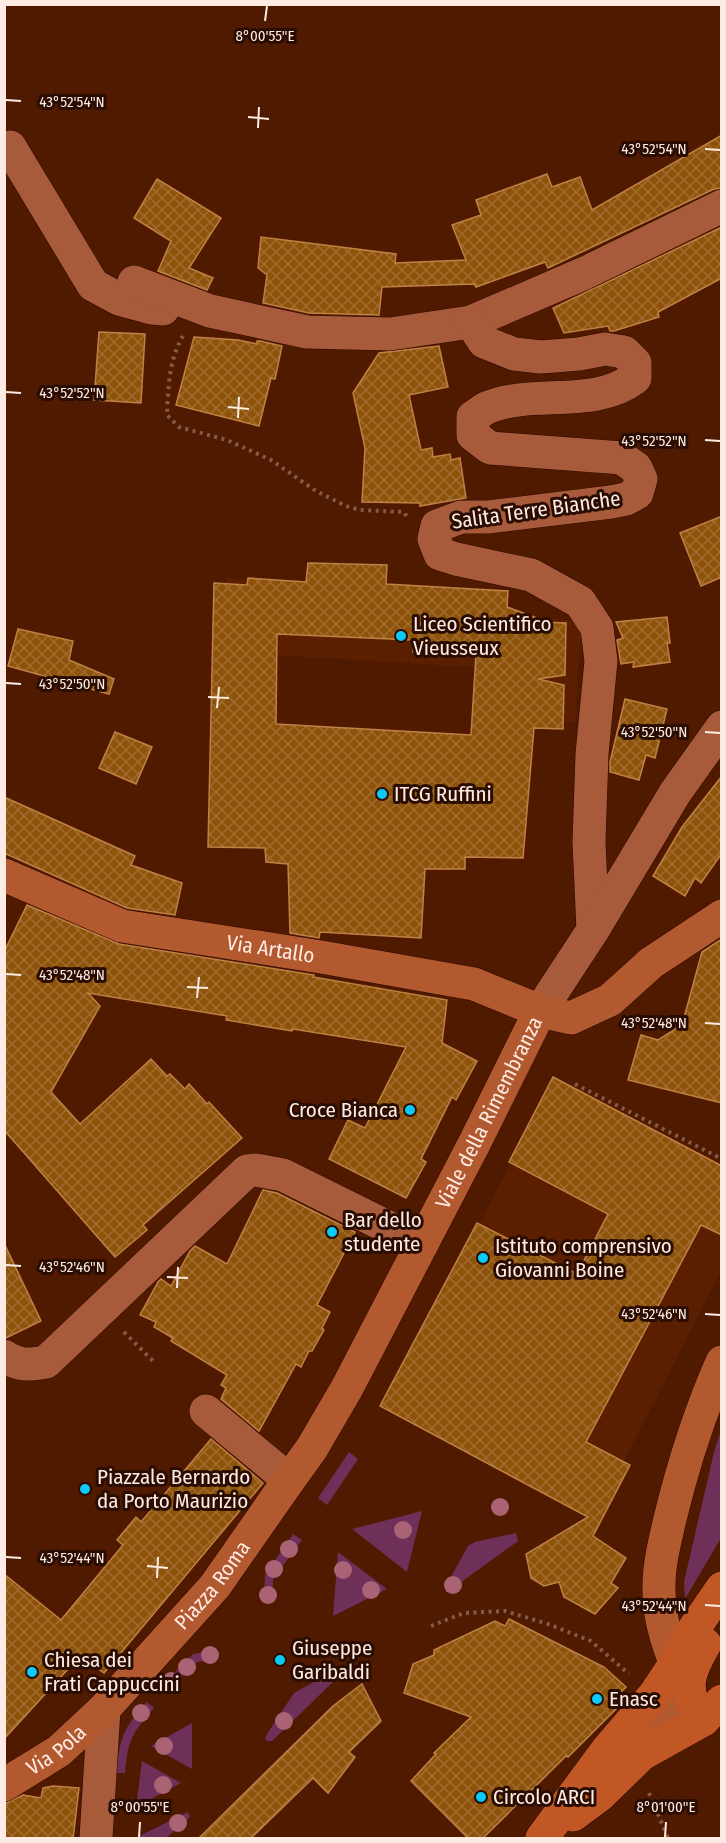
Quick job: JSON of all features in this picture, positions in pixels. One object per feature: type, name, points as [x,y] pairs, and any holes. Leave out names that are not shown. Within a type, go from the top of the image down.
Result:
[{"type":"main road","points":[[542,1839],[607,1750],[655,1694],[675,1664],[689,1636],[722,1588]]},
{"type":"main road","points":[[542,1839],[600,1795],[642,1754],[704,1705],[690,1673],[722,1617]]},
{"type":"street","points":[[9,147],[93,285],[119,299],[152,308],[210,311]]},
{"type":"street","points":[[134,282],[210,311],[307,332],[390,334],[471,322],[585,273],[722,206]]},
{"type":"street","name":"Salita Terre Bianche","points":[[471,322],[484,342],[514,354],[541,357],[605,349],[624,352],[634,363],[635,378],[623,387],[604,393],[506,402],[487,407],[473,417],[472,435],[490,448],[622,458],[636,468],[641,480],[637,493],[627,500],[600,504],[488,517],[461,517],[437,526],[434,540],[440,554],[531,575],[580,602],[597,628],[601,661],[592,754],[589,842],[593,930]]},
{"type":"street","points":[[540,1011],[593,930],[675,793],[722,728]]},
{"type":"street","name":"Via Artallo","points":[[4,875],[122,926],[474,984],[540,1011]]},
{"type":"street","name":"Viale della Rimembranza","points":[[347,1388],[540,1011],[571,1018],[610,1000],[651,963],[722,916]]},
{"type":"street","points":[[4,1356],[12,1361],[29,1365],[46,1362],[247,1171],[256,1170],[284,1175],[422,1244]]},
{"type":"street","points":[[704,1705],[675,1664],[665,1635],[658,1588],[660,1563],[680,1479],[722,1362]]},
{"type":"street","name":"Piazza Roma","points":[[104,1709],[215,1586],[312,1448],[347,1388]]},
{"type":"street","points":[[206,1411],[289,1480]]},
{"type":"street","points":[[642,1754],[665,1707],[673,1682],[675,1664]]},
{"type":"street","points":[[96,1839],[104,1709]]},
{"type":"street","name":"Via Pola","points":[[4,1785],[59,1751],[104,1709]]},
{"type":"path","points":[[210,311],[185,332],[179,343],[168,391],[167,416],[179,427],[227,440],[271,460],[316,491],[346,506],[360,510],[404,512],[407,524]]},
{"type":"path","points":[[575,1084],[722,1159]]},
{"type":"path","points":[[101,1309],[153,1361]]},
{"type":"path","points":[[430,1626],[464,1613],[505,1611],[548,1624],[591,1641],[634,1680]]},
{"type":"path","points":[[649,1793],[668,1839]]},
{"type":"shaded area","name":"Liceo Scientifico Vieusseux","points":[[226,578],[493,594],[493,615],[582,621],[575,723],[485,718],[488,668],[221,652]]},
{"type":"shaded area","points":[[551,1085],[721,1173],[721,1271],[597,1514],[387,1403]]},
{"type":"shaded area","points":[[721,1430],[721,1538],[685,1599],[684,1582]]},
{"type":"shaded area","points":[[349,1452],[358,1459],[327,1505],[318,1498]]},
{"type":"shaded area","points":[[422,1511],[407,1572],[352,1529]]},
{"type":"shaded area","points":[[516,1533],[518,1541],[446,1593],[446,1586],[468,1546],[475,1542]]},
{"type":"shaded area","points":[[293,1534],[302,1540],[273,1579],[272,1601],[264,1600],[265,1575]]},
{"type":"shaded area","points":[[338,1552],[387,1589],[333,1616]]},
{"type":"shaded area","points":[[214,1651],[216,1658],[195,1663],[171,1688],[165,1682],[193,1654]]},
{"type":"shaded area","points":[[330,1673],[334,1675],[333,1682],[272,1741],[267,1741],[265,1739],[267,1734],[294,1693]]},
{"type":"shaded area","points":[[147,1702],[154,1708],[132,1738],[125,1773],[116,1773],[124,1734]]},
{"type":"shaded area","points":[[192,1723],[192,1769],[151,1746]]},
{"type":"shaded area","points":[[142,1761],[181,1783],[136,1807]]},
{"type":"shaded area","points":[[188,1812],[190,1817],[166,1838],[135,1838]]},
{"type":"building","points":[[722,135],[722,188],[714,189],[548,268],[545,262],[476,287],[474,284],[382,287],[379,315],[309,313],[263,303],[267,275],[258,268],[261,237],[396,254],[395,263],[466,260],[452,225],[481,215],[476,200],[547,174],[552,187],[580,177],[592,210]]},
{"type":"building","points":[[157,179],[221,218],[189,268],[213,278],[207,290],[158,271],[171,241],[134,218]]},
{"type":"building","points":[[722,227],[722,278],[658,312],[659,317],[614,331],[610,331],[608,326],[564,333],[553,308]]},
{"type":"building","points":[[99,332],[145,334],[141,403],[94,400]]},
{"type":"building","points":[[194,337],[238,340],[257,344],[257,341],[260,341],[282,346],[275,379],[271,378],[259,426],[176,405]]},
{"type":"building","points":[[439,346],[448,387],[409,395],[421,450],[432,448],[433,457],[450,454],[451,460],[460,458],[466,498],[420,506],[420,503],[362,502],[365,448],[353,393],[379,353]]},
{"type":"building","points":[[722,516],[722,577],[701,586],[680,533]]},
{"type":"building","points":[[308,563],[387,565],[386,584],[508,591],[507,607],[540,619],[540,622],[566,623],[565,675],[538,679],[564,685],[563,729],[534,728],[523,858],[465,857],[465,869],[425,869],[421,938],[320,932],[319,938],[290,933],[288,864],[266,862],[265,848],[208,847],[214,583],[247,585],[248,578],[306,582]],"holes":[[[277,634],[413,640],[413,652],[476,655],[471,735],[276,724]]]},
{"type":"building","points":[[667,617],[670,662],[633,667],[634,662],[621,664],[617,640],[623,638],[616,622]]},
{"type":"building","points":[[18,629],[73,641],[69,660],[114,679],[109,694],[8,666]]},
{"type":"building","points":[[625,699],[667,709],[655,758],[646,755],[639,780],[610,772],[610,762]]},
{"type":"building","points":[[115,732],[152,747],[136,784],[99,768]]},
{"type":"building","points":[[722,776],[722,853],[701,883],[695,878],[685,896],[653,876],[682,827]]},
{"type":"building","points":[[4,797],[135,856],[131,865],[182,883],[175,915],[127,908],[4,853]]},
{"type":"building","points":[[27,905],[119,944],[314,975],[313,977],[447,1000],[442,1043],[477,1061],[456,1100],[452,1097],[421,1159],[426,1162],[406,1198],[329,1159],[348,1120],[365,1128],[406,1047],[226,1020],[227,1016],[88,993],[100,1006],[51,1092],[80,1124],[151,1059],[167,1076],[170,1074],[185,1089],[189,1084],[242,1138],[143,1225],[147,1230],[115,1257],[4,1130],[4,952]]},
{"type":"building","points":[[722,939],[722,1103],[628,1080],[641,1035],[658,1040],[682,1025],[702,952]]},
{"type":"building","points":[[553,1077],[722,1166],[722,1235],[701,1225],[586,1442],[630,1465],[593,1536],[626,1558],[611,1583],[618,1588],[595,1614],[564,1597],[559,1582],[544,1586],[531,1578],[526,1554],[588,1517],[380,1406],[477,1223],[577,1274],[608,1214],[509,1162]]},
{"type":"building","points":[[263,1190],[277,1193],[355,1232],[317,1305],[330,1312],[322,1328],[324,1330],[301,1367],[296,1364],[259,1431],[221,1399],[226,1388],[221,1385],[227,1375],[171,1341],[173,1338],[154,1327],[156,1322],[140,1315],[158,1282],[161,1279],[171,1286],[195,1246],[227,1264]]},
{"type":"building","points":[[4,1243],[41,1321],[6,1338],[4,1337]]},
{"type":"building","points":[[211,1439],[263,1483],[104,1673],[80,1656],[4,1739],[4,1574],[61,1620],[123,1545],[117,1540],[136,1517],[141,1522]]},
{"type":"building","points":[[509,1619],[604,1667],[626,1687],[612,1701],[619,1706],[568,1757],[566,1756],[482,1839],[469,1839],[411,1781],[436,1754],[434,1753],[471,1717],[404,1693],[413,1664],[434,1655],[434,1650],[495,1621],[505,1626]]},
{"type":"building","points":[[362,1684],[381,1721],[349,1752],[355,1757],[328,1793],[313,1778],[250,1839],[198,1839],[333,1706]]},
{"type":"building","points":[[53,1786],[79,1788],[73,1839],[4,1839],[4,1804],[23,1795],[41,1798],[43,1788]]},
{"type":"place","name":"Liceo Scientifico Vieusseux","points":[[401,636]]},
{"type":"place","name":"ITCG Ruffini","points":[[382,794]]},
{"type":"place","name":"Croce Bianca","points":[[410,1110]]},
{"type":"place","name":"Bar dello studente","points":[[332,1232]]},
{"type":"place","name":"Istituto comprensivo Giovanni Boine","points":[[483,1258]]},
{"type":"place","name":"Piazzale Bernardo da Porto Maurizio","points":[[85,1489]]},
{"type":"place","name":"Giuseppe Garibaldi","points":[[280,1660]]},
{"type":"place","name":"Chiesa dei Frati Cappuccini","points":[[32,1672]]},
{"type":"place","name":"Enasc","points":[[597,1699]]},
{"type":"place","name":"Circolo ARCI","points":[[481,1797]]}]
